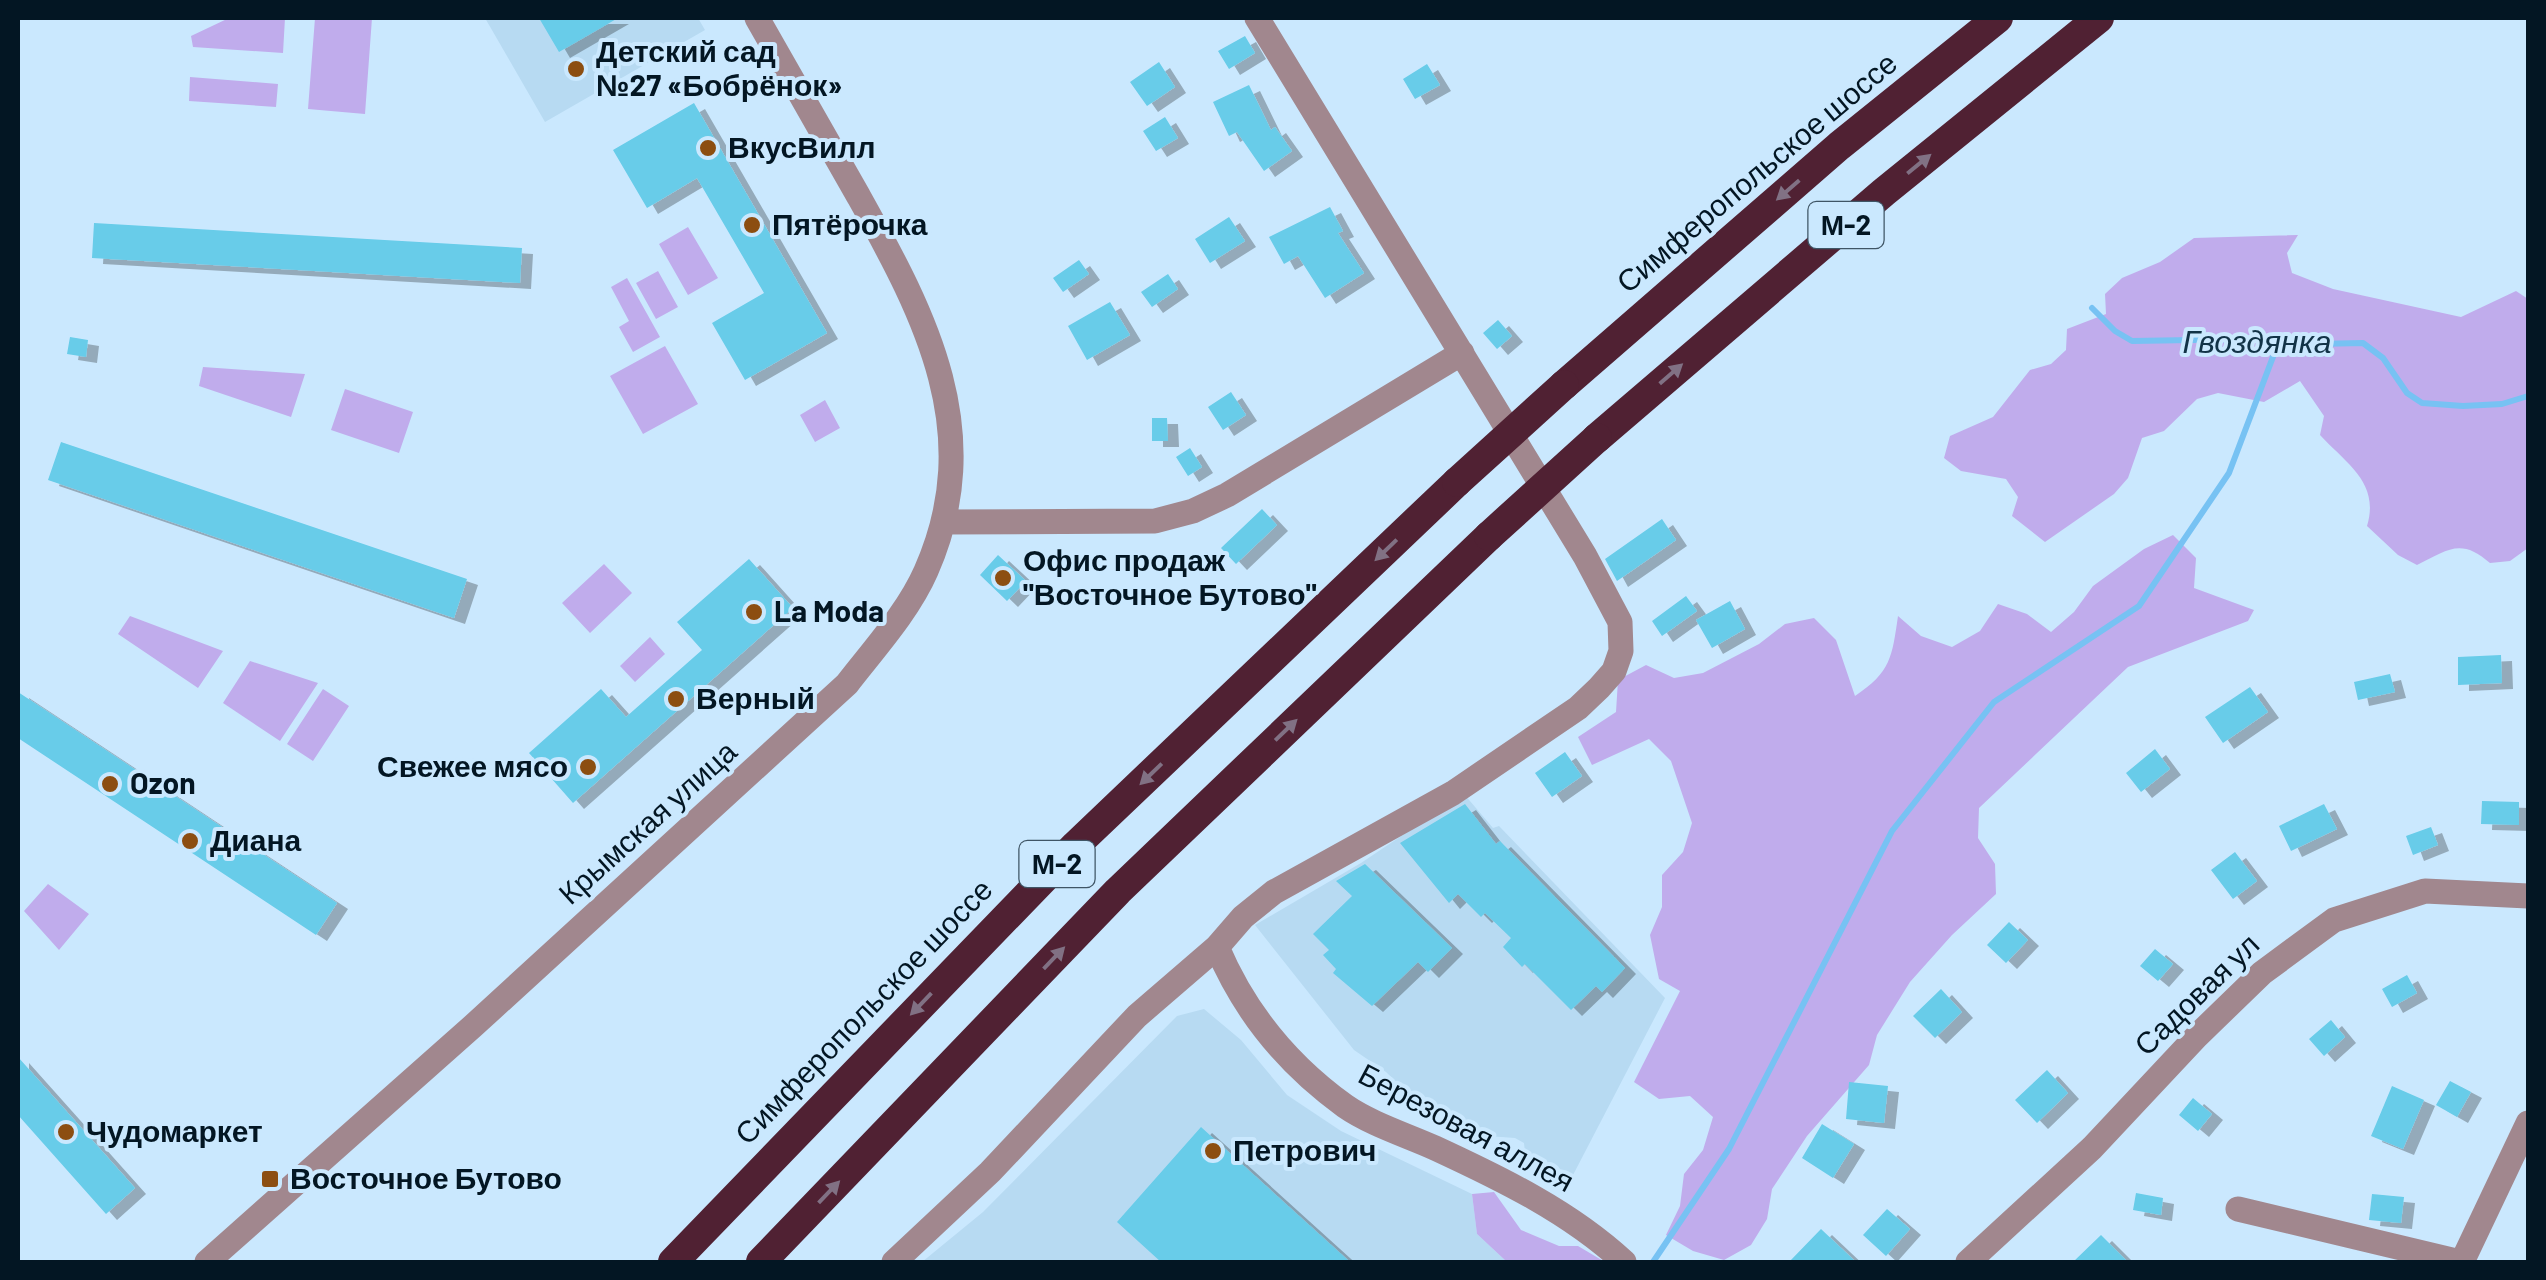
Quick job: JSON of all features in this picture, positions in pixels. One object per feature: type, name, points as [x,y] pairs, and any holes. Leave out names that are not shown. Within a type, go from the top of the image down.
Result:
[{"type":"highway","name":"Симферопольское шоссе","points":[[673,1262],[1076,845],[1457,482],[1839,146],[1998,18]]},
{"type":"highway","name":"М-2","points":[[761,1262],[1118,891],[1488,536],[1884,192],[2099,18]]},
{"type":"street","name":"Крымская улица","points":[[207,1262],[590,920],[846,684],[893,624],[925,574],[943,522],[952,472],[950,426],[930,336],[908,285],[757,18]]},
{"type":"street","points":[[894,1262],[990,1172],[1137,1016],[1243,918],[1274,892],[1452,793],[1578,708],[1614,671],[1621,651],[1620,622],[1585,556],[1257,18]]},
{"type":"street","points":[[943,522],[1155,521],[1193,510],[1227,495],[1462,352]]},
{"type":"street","name":"Садовая ул","points":[[1968,1262],[2092,1148],[2196,1036],[2262,973],[2334,920],[2425,892],[2528,896]]},
{"type":"street","name":"Березовая аллея","points":[[1217,946],[1233,985],[1262,1028],[1348,1108],[1489,1172],[1591,1232],[1624,1262]]},
{"type":"street","points":[[2238,1210],[2461,1262],[2528,1123]]},
{"type":"shaded area","points":[[229,18],[285,18],[283,53],[193,47],[191,36]]},
{"type":"shaded area","points":[[315,18],[372,18],[365,114],[308,109]]},
{"type":"shaded area","name":"Детский сад №27 «Бобрёнок»","points":[[485,18],[698,18],[705,30],[545,122]]},
{"type":"shaded area","points":[[190,77],[278,84],[276,107],[189,101]]},
{"type":"shaded area","points":[[688,227],[718,278],[688,295],[659,244]]},
{"type":"shaded area","points":[[2298,235],[2287,253],[2292,273],[2333,289],[2461,317],[2516,291],[2528,299],[2528,548],[2510,561],[2490,563],[2462,548],[2417,565],[2398,555],[2367,526],[2370,511],[2365,486],[2320,435],[2324,416],[2300,381],[2264,402],[2218,393],[2197,399],[2164,431],[2142,438],[2128,478],[2114,494],[2045,542],[2012,516],[2018,497],[2006,479],[1961,471],[1944,458],[1950,436],[1993,417],[2030,370],[2051,364],[2066,350],[2067,329],[2106,314],[2105,294],[2122,278],[2160,262],[2194,238]]},
{"type":"shaded area","points":[[658,271],[678,307],[656,319],[636,283]]},
{"type":"shaded area","points":[[627,278],[660,337],[633,352],[619,327],[629,321],[611,287]]},
{"type":"shaded area","points":[[665,346],[698,404],[643,434],[610,376]]},
{"type":"shaded area","points":[[203,367],[305,374],[291,417],[199,386]]},
{"type":"shaded area","points":[[345,389],[413,412],[399,453],[331,430]]},
{"type":"shaded area","points":[[825,400],[840,428],[815,442],[800,415]]},
{"type":"shaded area","points":[[2173,535],[2196,558],[2194,588],[2254,610],[2248,621],[2128,667],[1979,808],[1978,838],[1995,864],[1996,894],[1910,982],[1877,1035],[1869,1065],[1807,1136],[1772,1189],[1767,1219],[1751,1245],[1724,1260],[1693,1251],[1666,1235],[1680,1206],[1684,1174],[1703,1150],[1713,1117],[1690,1096],[1659,1099],[1634,1082],[1680,991],[1659,979],[1650,935],[1662,907],[1662,875],[1683,852],[1692,823],[1671,761],[1649,739],[1592,765],[1578,737],[1616,712],[1618,680],[1646,665],[1674,678],[1703,673],[1759,644],[1785,624],[1814,618],[1836,640],[1855,696],[1876,679],[1888,662],[1898,616],[1921,636],[1952,647],[1980,631],[1998,604],[2027,614],[2051,632],[2074,612],[2093,586],[2144,549]]},
{"type":"shaded area","points":[[604,564],[632,593],[590,633],[562,603]]},
{"type":"shaded area","points":[[130,616],[223,651],[198,688],[118,634]]},
{"type":"shaded area","points":[[650,637],[665,654],[635,682],[620,666]]},
{"type":"shaded area","points":[[250,661],[318,683],[280,741],[223,703]]},
{"type":"shaded area","points":[[323,689],[349,706],[313,761],[287,744]]},
{"type":"shaded area","points":[[1464,794],[1493,828],[1499,826],[1665,998],[1573,1175],[1525,1153],[1524,1143],[1515,1138],[1487,1136],[1415,1100],[1386,1072],[1354,1050],[1255,925],[1361,863]]},
{"type":"shaded area","points":[[48,884],[89,914],[59,950],[24,911]]},
{"type":"shaded area","name":"Петрович","points":[[1204,1009],[1241,1040],[1287,1095],[1341,1131],[1472,1194],[1477,1234],[1507,1262],[922,1262],[983,1212],[1177,1016]]},
{"type":"shaded area","points":[[1494,1192],[1521,1230],[1559,1246],[1578,1246],[1605,1262],[1507,1262],[1477,1234],[1472,1194]]},
{"type":"building","points":[[539,18],[618,18],[559,52]]},
{"type":"building","points":[[1245,36],[1255,53],[1229,69],[1218,51]]},
{"type":"building","points":[[1159,62],[1175,87],[1147,106],[1130,82]]},
{"type":"building","points":[[1427,64],[1440,85],[1415,99],[1403,79]]},
{"type":"building","points":[[1249,85],[1271,130],[1275,127],[1292,151],[1264,171],[1237,132],[1229,136],[1213,102]]},
{"type":"building","points":[[694,103],[827,333],[745,380],[712,323],[764,293],[697,178],[647,208],[613,150]]},
{"type":"building","points":[[1165,117],[1178,138],[1156,151],[1143,131]]},
{"type":"building","points":[[1330,207],[1343,231],[1338,233],[1364,273],[1325,298],[1298,256],[1284,264],[1269,237]]},
{"type":"building","points":[[1229,217],[1245,241],[1210,263],[1195,239]]},
{"type":"building","points":[[94,223],[522,248],[520,283],[92,258]]},
{"type":"building","points":[[1079,260],[1089,274],[1063,292],[1053,278]]},
{"type":"building","points":[[1168,274],[1178,289],[1152,307],[1141,292]]},
{"type":"building","points":[[1110,302],[1130,335],[1087,360],[1068,326]]},
{"type":"building","points":[[1498,320],[1512,336],[1497,349],[1483,333]]},
{"type":"building","points":[[70,337],[88,340],[86,357],[67,354]]},
{"type":"building","points":[[1231,392],[1246,415],[1223,430],[1208,407]]},
{"type":"building","points":[[1152,418],[1167,418],[1168,441],[1152,441]]},
{"type":"building","points":[[61,442],[467,579],[454,618],[48,480]]},
{"type":"building","points":[[1190,448],[1202,467],[1188,476],[1176,457]]},
{"type":"building","points":[[1262,509],[1277,525],[1236,564],[1221,548]]},
{"type":"building","points":[[1662,519],[1676,540],[1617,581],[1605,559]]},
{"type":"building","name":"Офис продаж \"Восточное Бутово\"","points":[[998,555],[1026,581],[1007,601],[980,575]]},
{"type":"building","points":[[749,559],[793,608],[573,803],[529,753],[601,689],[626,717],[702,650],[677,622]]},
{"type":"building","points":[[1686,596],[1697,611],[1662,636],[1652,621]]},
{"type":"building","points":[[1730,601],[1745,629],[1712,648],[1696,620]]},
{"type":"building","points":[[2501,655],[2502,683],[2458,685],[2458,657]]},
{"type":"building","points":[[2390,674],[2395,692],[2358,700],[2354,682]]},
{"type":"building","points":[[2250,687],[2268,712],[2223,743],[2205,717]]},
{"type":"building","points":[[18,692],[337,903],[316,935],[18,738]]},
{"type":"building","points":[[2155,749],[2170,769],[2141,792],[2126,773]]},
{"type":"building","points":[[1565,752],[1582,776],[1552,797],[1535,773]]},
{"type":"building","points":[[2482,801],[2519,802],[2519,825],[2481,824]]},
{"type":"building","points":[[1465,804],[1496,844],[1500,841],[1625,968],[1602,992],[1596,986],[1571,1010],[1503,947],[1511,938],[1485,913],[1481,917],[1458,894],[1449,903],[1400,843]]},
{"type":"building","points":[[2324,804],[2337,829],[2291,851],[2279,826]]},
{"type":"building","points":[[2431,827],[2438,845],[2413,855],[2406,836]]},
{"type":"building","points":[[2235,852],[2257,881],[2233,899],[2211,870]]},
{"type":"building","points":[[1365,864],[1452,948],[1428,972],[1418,962],[1372,1006],[1333,973],[1336,969],[1323,955],[1329,950],[1313,934],[1352,896],[1336,881]]},
{"type":"building","points":[[2009,922],[2028,940],[2006,963],[1987,945]]},
{"type":"building","points":[[2155,949],[2173,964],[2158,981],[2140,966]]},
{"type":"building","points":[[2407,975],[2417,993],[2392,1007],[2382,989]]},
{"type":"building","points":[[1941,989],[1962,1012],[1935,1038],[1913,1016]]},
{"type":"building","points":[[2331,1020],[2345,1037],[2324,1056],[2309,1039]]},
{"type":"building","points":[[18,1057],[135,1188],[106,1214],[18,1115]]},
{"type":"building","points":[[2047,1070],[2068,1093],[2037,1123],[2015,1100]]},
{"type":"building","points":[[2450,1081],[2471,1092],[2457,1117],[2436,1105]]},
{"type":"building","points":[[1849,1082],[1888,1086],[1884,1123],[1846,1119]]},
{"type":"building","points":[[2392,1086],[2424,1100],[2403,1149],[2371,1136]]},
{"type":"building","points":[[2193,1098],[2212,1114],[2198,1131],[2179,1115]]},
{"type":"building","points":[[1822,1124],[1854,1144],[1833,1178],[1802,1158]]},
{"type":"building","points":[[1201,1127],[1350,1262],[1161,1262],[1117,1222]]},
{"type":"building","points":[[2136,1193],[2163,1198],[2161,1215],[2133,1210]]},
{"type":"building","points":[[2372,1194],[2404,1197],[2401,1223],[2369,1220]]},
{"type":"building","points":[[1887,1209],[1910,1229],[1886,1256],[1863,1235]]},
{"type":"building","points":[[1821,1229],[1856,1262],[1789,1262]]},
{"type":"building","points":[[2101,1235],[2128,1262],[2073,1262]]},
{"type":"waterway","name":"Гвоздянка","points":[[2092,308],[2115,331],[2132,341],[2253,339],[2363,343],[2383,358],[2407,393],[2422,403],[2502,404],[2528,396]]},
{"type":"waterway","points":[[1653,1262],[1729,1149],[1892,831],[1994,702],[2139,606],[2229,473],[2279,341]]},
{"type":"place","name":"Детский сад №27 «Бобрёнок»","points":[[576,69]]},
{"type":"place","name":"ВкусВилл","points":[[708,148]]},
{"type":"place","name":"Пятёрочка","points":[[752,225]]},
{"type":"place","name":"Офис продаж \"Восточное Бутово\"","points":[[1003,578]]},
{"type":"place","name":"La Moda","points":[[754,612]]},
{"type":"place","name":"Верный","points":[[676,699]]},
{"type":"place","name":"Свежее мясо","points":[[588,767]]},
{"type":"place","name":"Ozon","points":[[110,784]]},
{"type":"place","name":"Диана","points":[[190,841]]},
{"type":"place","name":"Чудомаркет","points":[[66,1132]]},
{"type":"place","name":"Петрович","points":[[1213,1151]]},
{"type":"place","name":"Восточное Бутово","points":[[270,1179]]}]
